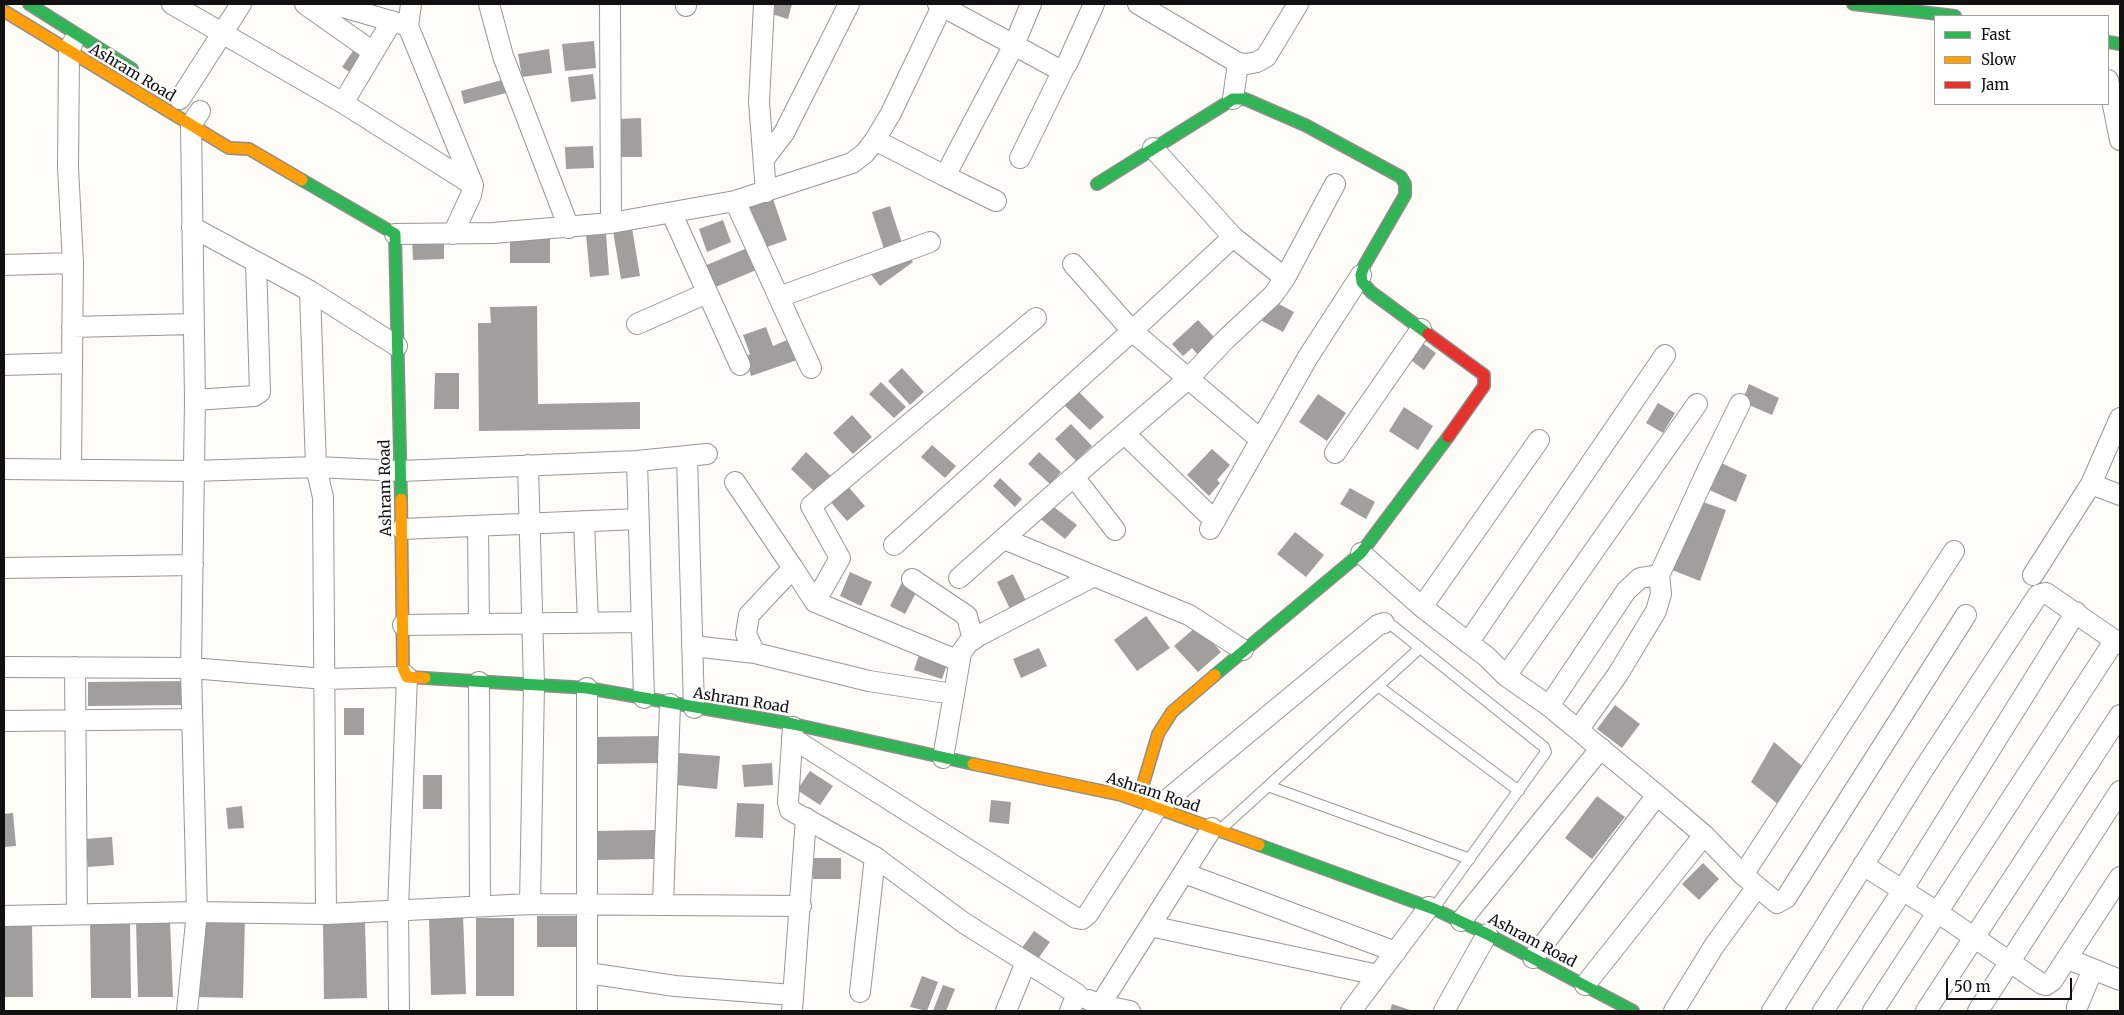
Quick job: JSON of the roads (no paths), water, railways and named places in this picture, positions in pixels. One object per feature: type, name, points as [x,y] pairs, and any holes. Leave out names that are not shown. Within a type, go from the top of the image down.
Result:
[{"type":"street","name":"Ashram Road","points":[[29,4],[140,74]]},
{"type":"street","points":[[172,4],[343,103],[473,185]]},
{"type":"street","points":[[176,96],[241,4]]},
{"type":"street","points":[[305,4],[373,52]]},
{"type":"street","points":[[332,4],[400,24],[473,185],[471,196],[453,234]]},
{"type":"street","points":[[343,103],[373,52],[400,24],[411,4]]},
{"type":"street","points":[[489,4],[503,56],[569,228]]},
{"type":"street","points":[[610,4],[611,224]]},
{"type":"street","points":[[764,4],[759,102],[766,192]]},
{"type":"street","points":[[764,159],[784,133],[849,4]]},
{"type":"street","points":[[395,234],[493,233],[611,224],[735,201],[852,163],[865,153],[875,140],[890,113],[941,4],[1056,68],[1065,66]]},
{"type":"street","points":[[945,176],[1014,45],[1031,4]]},
{"type":"street","points":[[1020,158],[1094,4]]},
{"type":"street","points":[[1138,4],[1238,63],[1257,62],[1266,57],[1298,4]]},
{"type":"street","points":[[1853,4],[1946,15]]},
{"type":"street","name":"Ashram Road","points":[[4,11],[69,52],[200,118]]},
{"type":"street","points":[[71,469],[73,263],[68,166],[69,52],[78,34]]},
{"type":"street","points":[[1232,99],[1238,63]]},
{"type":"street","points":[[2109,85],[2120,140]]},
{"type":"street","name":"Ashram Road","points":[[176,96],[229,148],[249,149],[395,234],[403,625],[406,676],[587,688],[694,708],[792,731],[943,758],[1121,795],[1432,908],[1487,934],[1585,985],[1620,1008]]},
{"type":"street","points":[[1097,184],[1232,99],[1245,99],[1305,125],[1401,177],[1405,184],[1405,195],[1364,266],[1361,275],[1308,357],[1212,525],[1125,434]]},
{"type":"street","points":[[188,1011],[197,912],[191,668],[195,400],[192,227],[200,118]]},
{"type":"street","points":[[241,134],[249,149]]},
{"type":"street","points":[[875,140],[996,201]]},
{"type":"street","points":[[1154,148],[1233,237],[1285,278]]},
{"type":"street","points":[[959,578],[1188,379],[1225,340],[1273,295],[1285,278],[1335,184]]},
{"type":"street","points":[[735,201],[811,368]]},
{"type":"street","points":[[672,214],[740,364]]},
{"type":"street","points":[[192,227],[310,291],[397,346]]},
{"type":"street","points":[[894,545],[1132,331],[1233,237]]},
{"type":"street","points":[[779,297],[930,242]]},
{"type":"street","points":[[195,400],[254,396],[260,392],[256,262]]},
{"type":"street","points":[[4,264],[73,263]]},
{"type":"street","points":[[1073,264],[1132,331],[1261,440]]},
{"type":"street","points":[[1138,801],[1158,734],[1172,712],[1243,650],[1361,553],[1484,386],[1484,375],[1371,292],[1362,282],[1361,275]]},
{"type":"street","points":[[310,291],[316,467],[323,497],[326,914]]},
{"type":"street","points":[[637,324],[707,292]]},
{"type":"street","points":[[814,602],[840,558],[811,506],[1036,318]]},
{"type":"street","points":[[72,327],[194,324]]},
{"type":"street","points":[[1335,453],[1421,329]]},
{"type":"street","points":[[1468,643],[1664,355]]},
{"type":"street","points":[[4,365],[72,363]]},
{"type":"street","points":[[1506,676],[1697,404]]},
{"type":"street","points":[[1578,730],[1618,674],[1656,611],[1661,594],[1659,574],[1740,404]]},
{"type":"street","points":[[2033,575],[2092,484],[2119,425]]},
{"type":"street","points":[[1422,607],[1539,440]]},
{"type":"street","points":[[4,469],[193,472],[316,467],[401,471],[637,461],[697,455],[692,646],[694,708]]},
{"type":"street","points":[[637,461],[644,698]]},
{"type":"street","points":[[528,465],[534,685],[530,904]]},
{"type":"street","points":[[1074,477],[1115,530]]},
{"type":"street","points":[[735,482],[814,602],[959,661]]},
{"type":"street","points":[[2092,484],[2120,495]]},
{"type":"street","points":[[402,529],[638,519]]},
{"type":"street","points":[[584,521],[588,623]]},
{"type":"street","points":[[478,526],[479,624]]},
{"type":"street","points":[[1004,539],[1189,615],[1243,650]]},
{"type":"street","points":[[1674,1011],[1714,946],[1750,881],[1954,550]]},
{"type":"street","points":[[1361,553],[1422,607],[1487,657],[1506,676],[1549,706],[1657,795],[1704,835],[1750,881],[1776,903],[1780,903],[1786,898],[1966,615]]},
{"type":"street","points":[[4,568],[193,565]]},
{"type":"street","points":[[755,653],[746,634],[749,615],[793,568]]},
{"type":"street","points":[[1549,706],[1626,591],[1640,578],[1659,574]]},
{"type":"street","points":[[943,758],[961,653],[973,640],[1094,576]]},
{"type":"street","points":[[912,578],[967,616],[973,640]]},
{"type":"street","points":[[1772,1011],[1863,865],[2038,595],[2046,592],[2118,642],[1873,1011]]},
{"type":"street","points":[[1823,1011],[1902,890],[2076,612]]},
{"type":"street","points":[[403,625],[642,622]]},
{"type":"street","points":[[792,731],[1076,918],[1082,919],[1088,914],[1157,808],[1378,625],[1384,623]]},
{"type":"street","points":[[692,646],[755,653],[869,681],[953,694]]},
{"type":"street","points":[[4,667],[191,668],[325,679],[406,676],[398,909],[399,1011]]},
{"type":"street","points":[[75,667],[77,914]]},
{"type":"street","points":[[479,682],[480,906]]},
{"type":"street","points":[[587,688],[589,905],[587,1011]]},
{"type":"street","points":[[663,904],[670,704]]},
{"type":"street","points":[[1926,1011],[2120,715]]},
{"type":"street","points":[[4,721],[192,719]]},
{"type":"street","points":[[792,731],[788,806],[790,810],[875,857],[964,922],[1026,962],[1073,1003],[1100,1005],[1130,1011]]},
{"type":"street","points":[[1461,921],[1601,748]]},
{"type":"street","points":[[1978,1011],[2120,791]]},
{"type":"street","points":[[1534,958],[1657,795]]},
{"type":"street","points":[[588,972],[793,1003],[806,818]]},
{"type":"street","points":[[1100,1005],[1184,874],[1215,830]]},
{"type":"street","points":[[1585,985],[1704,835]]},
{"type":"street","points":[[860,992],[875,857]]},
{"type":"street","points":[[1863,865],[2046,985],[2052,981],[2068,959],[2120,877]]},
{"type":"street","points":[[1184,874],[1396,952]]},
{"type":"street","points":[[4,916],[197,912],[326,914],[530,904],[801,906]]},
{"type":"street","points":[[1351,1011],[1432,908]]},
{"type":"street","points":[[1150,926],[1378,976]]},
{"type":"street","points":[[1444,1011],[1487,934]]},
{"type":"street","points":[[2068,959],[2120,980]]},
{"type":"street","points":[[1006,1011],[1026,962]]},
{"type":"street","points":[[2077,1010],[2093,969]]},
{"type":"lane","points":[[1384,623],[1389,623],[1544,747],[1546,752],[1470,859],[1432,908]]},
{"type":"lane","points":[[1215,830],[1268,786],[1420,648]]},
{"type":"lane","points":[[1378,686],[1519,791]]},
{"type":"lane","points":[[1268,786],[1470,859]]}]
